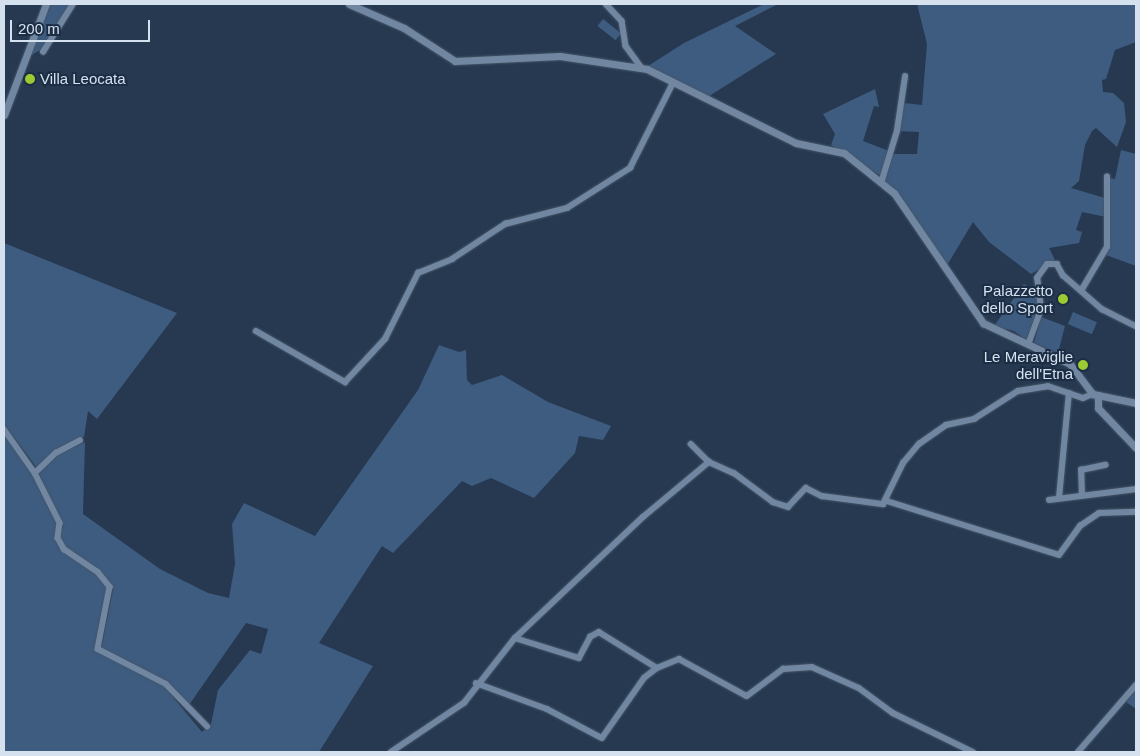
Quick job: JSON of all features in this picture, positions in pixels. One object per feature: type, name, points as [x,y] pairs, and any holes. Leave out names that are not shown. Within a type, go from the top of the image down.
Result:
[{"type":"street","points":[[4,115],[47,4]]},
{"type":"street","points":[[43,52],[73,4]]},
{"type":"street","points":[[349,4],[404,28],[455,61],[560,56],[642,68],[796,143],[844,154],[882,180],[977,317],[990,328],[1070,364],[1096,394],[1098,408],[1136,448]]},
{"type":"street","points":[[606,4],[622,21],[626,46],[642,68]]},
{"type":"street","points":[[882,180],[897,131],[905,77]]},
{"type":"street","points":[[256,330],[289,354],[344,382],[385,339],[418,273],[452,260],[505,224],[566,208],[630,168],[673,83]]},
{"type":"street","points":[[1081,291],[1106,247],[1107,178]]},
{"type":"street","points":[[1028,345],[1041,309],[1038,273],[1047,264],[1057,264],[1081,291],[1102,310],[1136,326]]},
{"type":"street","points":[[887,501],[903,463],[931,433],[960,420],[974,419],[1018,391],[1048,386],[1083,398],[1096,394],[1136,403]]},
{"type":"street","points":[[1059,498],[1069,393]]},
{"type":"street","points":[[4,430],[35,473],[60,523],[60,543],[98,572],[110,587],[98,649],[166,684],[207,726]]},
{"type":"street","points":[[35,473],[56,453],[80,440]]},
{"type":"street","points":[[691,444],[709,462],[734,474],[760,497],[788,507],[802,488],[822,496],[887,501],[1059,555],[1080,526],[1099,513],[1136,512]]},
{"type":"street","points":[[391,752],[464,703],[476,683],[514,638],[642,517],[709,462]]},
{"type":"street","points":[[1082,495],[1081,470],[1105,465]]},
{"type":"street","points":[[1049,500],[1136,489]]},
{"type":"street","points":[[514,638],[579,658],[590,637],[599,632],[657,668]]},
{"type":"street","points":[[476,683],[547,709],[602,738],[644,678],[657,668],[679,659],[751,696],[778,671],[812,667],[859,688],[893,713],[973,752]]},
{"type":"street","points":[[1078,752],[1136,685]]},
{"type":"shaded area","points":[[51,4],[71,4],[40,50],[25,59]]},
{"type":"shaded area","points":[[764,4],[778,4],[735,26],[776,54],[706,98],[648,66],[684,43]]},
{"type":"shaded area","points":[[917,4],[1136,4],[1136,42],[1115,50],[1106,79],[1102,80],[1103,92],[1113,93],[1124,103],[1126,122],[1117,147],[1096,128],[1092,131],[1085,145],[1079,181],[1071,188],[1105,198],[1106,217],[1082,212],[1076,230],[1082,232],[1079,243],[1049,248],[1055,260],[1031,274],[989,242],[973,222],[946,267],[884,179],[891,154],[917,154],[919,132],[899,131],[904,103],[922,105],[927,44]]},
{"type":"shaded area","points":[[603,19],[621,33],[616,40],[597,26]]},
{"type":"shaded area","points":[[875,89],[879,107],[874,106],[863,141],[889,151],[881,176],[831,145],[835,134],[823,114]]},
{"type":"shaded area","points":[[1121,150],[1136,154],[1136,266],[1106,255],[1109,178],[1115,179]]},
{"type":"shaded area","points":[[4,243],[177,313],[97,419],[88,411],[84,437],[54,451],[37,468],[4,424]]},
{"type":"shaded area","points":[[1024,284],[1037,292],[1039,306],[1026,340],[1014,331],[994,326]]},
{"type":"shaded area","points":[[1073,312],[1097,322],[1092,334],[1068,324]]},
{"type":"shaded area","points":[[1041,317],[1065,326],[1058,353],[1034,343]]},
{"type":"shaded area","points":[[439,345],[459,352],[466,350],[467,380],[472,385],[502,375],[548,402],[611,426],[603,440],[579,436],[575,453],[534,498],[491,478],[472,486],[462,481],[393,553],[382,546],[319,643],[373,666],[319,752],[4,752],[4,434],[26,464],[57,522],[55,541],[65,553],[97,573],[109,589],[97,651],[163,685],[202,732],[211,724],[218,690],[250,650],[261,654],[268,629],[246,623],[189,705],[168,683],[101,650],[113,590],[102,574],[65,548],[60,539],[63,524],[39,474],[57,455],[85,442],[83,514],[160,569],[208,593],[229,598],[235,564],[232,524],[244,503],[315,536],[418,390]]},
{"type":"shaded area","points":[[1136,692],[1136,709],[1126,702]]},
{"type":"place","name":"Villa Leocata","points":[[30,79]]},
{"type":"place","name":"Palazzetto dello Sport","points":[[1063,299]]},
{"type":"place","name":"Le Meraviglie dell'Etna","points":[[1083,365]]}]
